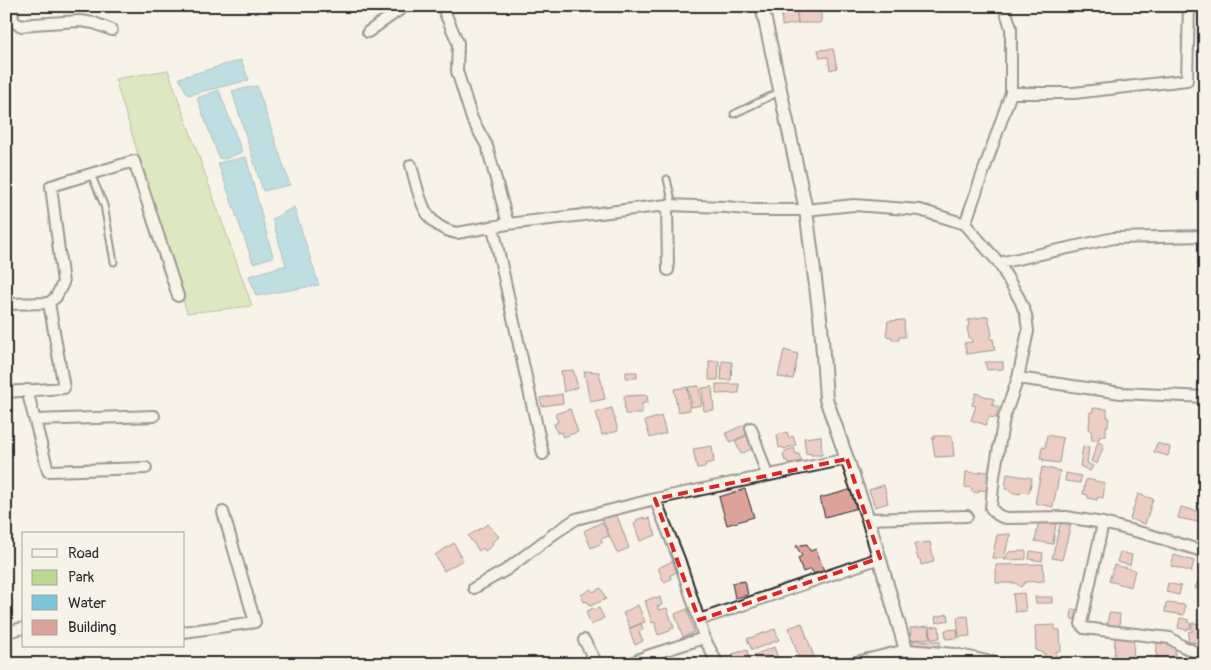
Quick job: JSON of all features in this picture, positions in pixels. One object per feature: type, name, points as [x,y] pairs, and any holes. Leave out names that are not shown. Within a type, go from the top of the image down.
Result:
[{"type":"street","points":[[12,6],[13,21],[22,26],[80,21],[94,23],[112,30]]},
{"type":"street","points":[[368,32],[405,6]]},
{"type":"street","points":[[442,6],[458,43],[457,71],[472,119],[487,146],[508,224]]},
{"type":"street","points":[[762,6],[806,210],[821,325],[826,399],[868,519],[906,650]]},
{"type":"street","points":[[965,224],[1011,94],[1011,28],[1004,6]]},
{"type":"street","points":[[1011,94],[1074,93],[1187,80],[1189,6]]},
{"type":"street","points":[[6,304],[50,303],[56,298],[63,283],[51,186],[134,161],[178,296]]},
{"type":"street","points":[[411,165],[423,209],[438,226],[456,233],[508,224],[670,205],[755,210],[806,210],[854,205],[920,210],[965,224],[1000,264],[1020,300],[1026,315],[1028,331],[1018,378],[1004,418],[994,476],[991,508],[995,514],[1007,518],[1066,517],[1103,523],[1205,552]]},
{"type":"street","points":[[668,270],[670,205]]},
{"type":"street","points":[[493,227],[543,454]]},
{"type":"street","points":[[1000,264],[1114,238],[1205,236]]},
{"type":"street","points":[[6,392],[64,388],[50,303]]},
{"type":"street","points":[[1018,378],[1121,393],[1205,397]]},
{"type":"street","points":[[26,390],[48,471],[146,468]]},
{"type":"street","points":[[35,420],[154,416]]},
{"type":"street","points":[[751,428],[767,475]]},
{"type":"street","points":[[474,588],[506,570],[555,532],[576,519],[655,499],[847,458]]},
{"type":"street","points":[[655,499],[679,559],[704,638],[718,664]]},
{"type":"street","points":[[185,632],[255,622],[223,512]]},
{"type":"street","points":[[868,519],[967,516]]},
{"type":"street","points":[[1103,523],[1081,624],[1084,628],[1170,638],[1182,646],[1205,656]]},
{"type":"street","points":[[699,620],[880,558]]},
{"type":"street","points":[[6,632],[22,628]]},
{"type":"street","points":[[629,664],[647,656],[704,638]]},
{"type":"street","points":[[584,640],[597,664]]},
{"type":"street","points":[[848,664],[906,650],[955,654],[1001,664]]},
{"type":"lane","points":[[734,114],[781,91]]},
{"type":"lane","points":[[91,174],[104,206],[114,262]]},
{"type":"lane","points":[[667,179],[670,205]]},
{"type":"highlighted area","points":[[847,459],[880,558],[699,620],[655,499]]},
{"type":"green space","points":[[168,70],[252,306],[187,313],[115,79]]},
{"type":"water","points":[[241,60],[249,80],[188,95],[179,78]]},
{"type":"water","points":[[257,86],[290,185],[263,191],[232,91]]},
{"type":"water","points":[[219,90],[242,152],[225,159],[219,158],[197,98]]},
{"type":"water","points":[[246,157],[273,257],[253,263],[218,163]]},
{"type":"water","points":[[294,207],[319,285],[256,296],[249,276],[286,265],[272,219]]},
{"type":"building","points":[[781,6],[796,6],[798,23],[782,26]]},
{"type":"building","points":[[821,11],[821,23],[798,23],[797,12]]},
{"type":"building","points":[[833,49],[837,68],[830,70],[828,57],[820,58],[818,50]]},
{"type":"building","points":[[988,316],[992,335],[990,339],[993,339],[995,350],[967,354],[964,343],[972,342],[971,338],[969,338],[967,327],[969,326],[968,320]]},
{"type":"building","points":[[904,320],[905,337],[899,337],[899,340],[892,340],[892,337],[886,336],[888,321]]},
{"type":"building","points":[[784,350],[798,354],[793,379],[778,377]]},
{"type":"building","points":[[709,361],[719,361],[718,380],[709,380]]},
{"type":"building","points":[[722,361],[732,362],[731,380],[721,380]]},
{"type":"building","points":[[985,362],[1003,362],[1003,369],[987,370]]},
{"type":"building","points":[[573,370],[578,387],[564,392],[561,371]]},
{"type":"building","points":[[584,371],[599,372],[605,399],[590,402]]},
{"type":"building","points":[[626,372],[637,372],[637,378],[626,378]]},
{"type":"building","points":[[716,384],[739,384],[739,393],[716,394]]},
{"type":"building","points":[[699,386],[702,405],[692,407],[688,387]]},
{"type":"building","points":[[687,387],[690,410],[678,412],[674,389]]},
{"type":"building","points":[[712,387],[714,410],[704,411],[702,388]]},
{"type":"building","points":[[976,393],[994,399],[992,405],[999,407],[996,418],[989,417],[986,425],[971,420],[976,406],[972,405]]},
{"type":"building","points":[[562,394],[563,403],[542,406],[540,398]]},
{"type":"building","points":[[647,395],[648,403],[642,403],[642,414],[625,414],[624,396]]},
{"type":"building","points":[[612,408],[618,431],[602,435],[596,412]]},
{"type":"building","points":[[1093,408],[1107,409],[1107,417],[1109,417],[1108,426],[1106,426],[1106,436],[1099,437],[1099,440],[1092,440],[1091,430],[1089,430],[1090,412],[1093,412]]},
{"type":"building","points":[[570,409],[578,432],[563,437],[561,432],[557,433],[554,424],[558,422],[555,414]]},
{"type":"building","points":[[661,416],[666,433],[650,438],[645,421]]},
{"type":"building","points":[[746,424],[750,433],[730,442],[726,433]]},
{"type":"building","points":[[787,432],[789,438],[793,436],[796,445],[784,449],[782,447],[779,448],[777,435]]},
{"type":"building","points":[[751,434],[757,446],[741,454],[735,441]]},
{"type":"building","points":[[1047,435],[1063,438],[1059,463],[1040,459],[1042,447],[1045,448]]},
{"type":"building","points":[[821,436],[822,455],[806,454],[804,438]]},
{"type":"building","points":[[934,436],[952,436],[954,456],[935,457],[932,438],[934,439]]},
{"type":"building","points":[[1098,442],[1104,445],[1097,464],[1091,461]]},
{"type":"building","points":[[1157,443],[1170,447],[1168,456],[1154,452]]},
{"type":"building","points":[[712,446],[714,462],[705,464],[706,467],[697,468],[693,449]]},
{"type":"building","points":[[1083,446],[1089,447],[1087,463],[1093,466],[1090,471],[1080,466]]},
{"type":"building","points":[[794,448],[796,454],[799,454],[801,461],[788,464],[783,454],[785,451]]},
{"type":"building","points":[[1042,467],[1060,471],[1053,507],[1035,503]]},
{"type":"building","points":[[980,471],[992,473],[990,491],[979,490],[978,493],[971,491],[972,488],[965,487],[966,472],[980,473]]},
{"type":"building","points":[[1066,473],[1081,476],[1080,483],[1065,481]]},
{"type":"building","points":[[1007,474],[1032,478],[1029,493],[1020,492],[1020,494],[1005,489]]},
{"type":"building","points":[[1086,479],[1105,483],[1103,498],[1098,497],[1097,500],[1088,498],[1088,495],[1083,494]]},
{"type":"building","points":[[884,485],[888,503],[875,507],[869,490]]},
{"type":"building","points":[[745,489],[754,517],[727,525],[719,497]]},
{"type":"building","points":[[853,489],[858,508],[825,517],[820,498]]},
{"type":"building","points":[[1138,494],[1153,499],[1145,524],[1130,519]]},
{"type":"building","points":[[1181,507],[1200,512],[1198,522],[1178,518]]},
{"type":"building","points":[[615,510],[629,548],[617,553],[600,514]]},
{"type":"building","points":[[644,517],[644,519],[649,518],[656,535],[640,541],[634,524],[637,522],[636,520]]},
{"type":"building","points":[[1039,520],[1056,523],[1053,544],[1035,541]]},
{"type":"building","points":[[1061,521],[1071,524],[1062,560],[1052,558]]},
{"type":"building","points":[[602,522],[609,536],[601,539],[602,543],[591,548],[584,531]]},
{"type":"building","points":[[488,524],[499,537],[485,551],[483,548],[479,551],[468,536]]},
{"type":"building","points":[[1010,534],[1004,558],[992,558],[997,535]]},
{"type":"building","points":[[930,542],[934,562],[921,565],[914,544]]},
{"type":"building","points":[[454,543],[463,560],[444,571],[435,555]]},
{"type":"building","points":[[807,544],[810,551],[816,549],[824,571],[814,574],[811,569],[803,572],[798,558],[802,556],[796,546]]},
{"type":"building","points":[[1026,551],[1026,559],[1004,560],[1009,552]]},
{"type":"building","points":[[1030,551],[1043,553],[1042,561],[1029,559]]},
{"type":"building","points":[[1120,552],[1132,555],[1130,565],[1117,562]]},
{"type":"building","points":[[1174,555],[1194,561],[1191,572],[1171,566]]},
{"type":"building","points":[[675,560],[680,571],[670,575],[671,579],[664,582],[658,568]]},
{"type":"building","points":[[1043,564],[1044,581],[1025,582],[1020,587],[1016,583],[996,583],[996,565]]},
{"type":"building","points":[[1114,565],[1135,570],[1131,587],[1109,581]]},
{"type":"building","points":[[1199,579],[1205,582],[1205,593],[1195,588]]},
{"type":"building","points":[[745,581],[748,595],[735,598],[732,583]]},
{"type":"building","points":[[1168,583],[1181,586],[1179,595],[1166,592]]},
{"type":"building","points":[[601,588],[606,599],[590,606],[587,601],[584,602],[581,595],[591,589],[593,592]]},
{"type":"building","points":[[1024,593],[1026,611],[1015,612],[1013,594]]},
{"type":"building","points":[[655,597],[656,599],[660,597],[662,605],[657,607],[659,610],[667,608],[674,628],[658,635],[656,622],[652,623],[645,601]]},
{"type":"building","points":[[1035,597],[1052,597],[1052,603],[1036,603]]},
{"type":"building","points":[[1166,603],[1185,605],[1184,615],[1165,612]]},
{"type":"building","points":[[638,605],[645,622],[630,628],[623,613]]},
{"type":"building","points":[[593,608],[595,610],[599,608],[604,618],[591,625],[586,612]]},
{"type":"building","points":[[687,609],[694,632],[683,637],[675,614]]},
{"type":"building","points":[[1072,609],[1080,610],[1079,620],[1071,619]]},
{"type":"building","points":[[1109,613],[1120,614],[1119,627],[1107,626]]},
{"type":"building","points":[[948,614],[949,620],[936,623],[935,617]]},
{"type":"building","points":[[968,616],[970,636],[959,637],[957,617]]},
{"type":"building","points":[[1180,618],[1189,620],[1189,623],[1191,623],[1190,629],[1178,628]]},
{"type":"building","points":[[641,623],[643,630],[639,632],[643,641],[635,645],[629,629]]},
{"type":"building","points":[[802,623],[815,660],[806,664],[801,664],[789,628]]},
{"type":"building","points":[[1192,623],[1202,624],[1201,643],[1188,642],[1189,631],[1192,632]]},
{"type":"building","points":[[1055,625],[1055,630],[1060,630],[1061,651],[1056,651],[1057,659],[1044,659],[1045,654],[1036,650],[1035,626]]},
{"type":"building","points":[[929,626],[930,638],[911,640],[910,628]]},
{"type":"building","points":[[939,626],[940,638],[931,639],[930,627]]},
{"type":"building","points":[[775,629],[779,640],[752,650],[747,639]]},
{"type":"building","points":[[957,629],[958,638],[946,639],[945,630]]},
{"type":"building","points":[[1115,637],[1134,637],[1133,664],[1114,664]]},
{"type":"building","points":[[913,640],[940,641],[940,648],[913,647]]},
{"type":"building","points":[[1157,641],[1176,642],[1174,664],[1156,664]]},
{"type":"building","points":[[774,647],[779,661],[775,662],[775,664],[758,664],[754,655]]},
{"type":"building","points":[[747,650],[750,664],[734,664],[732,654]]},
{"type":"building","points":[[918,651],[925,652],[927,663],[903,664],[903,660],[919,658]]},
{"type":"building","points":[[926,654],[945,655],[945,664],[929,664]]}]
